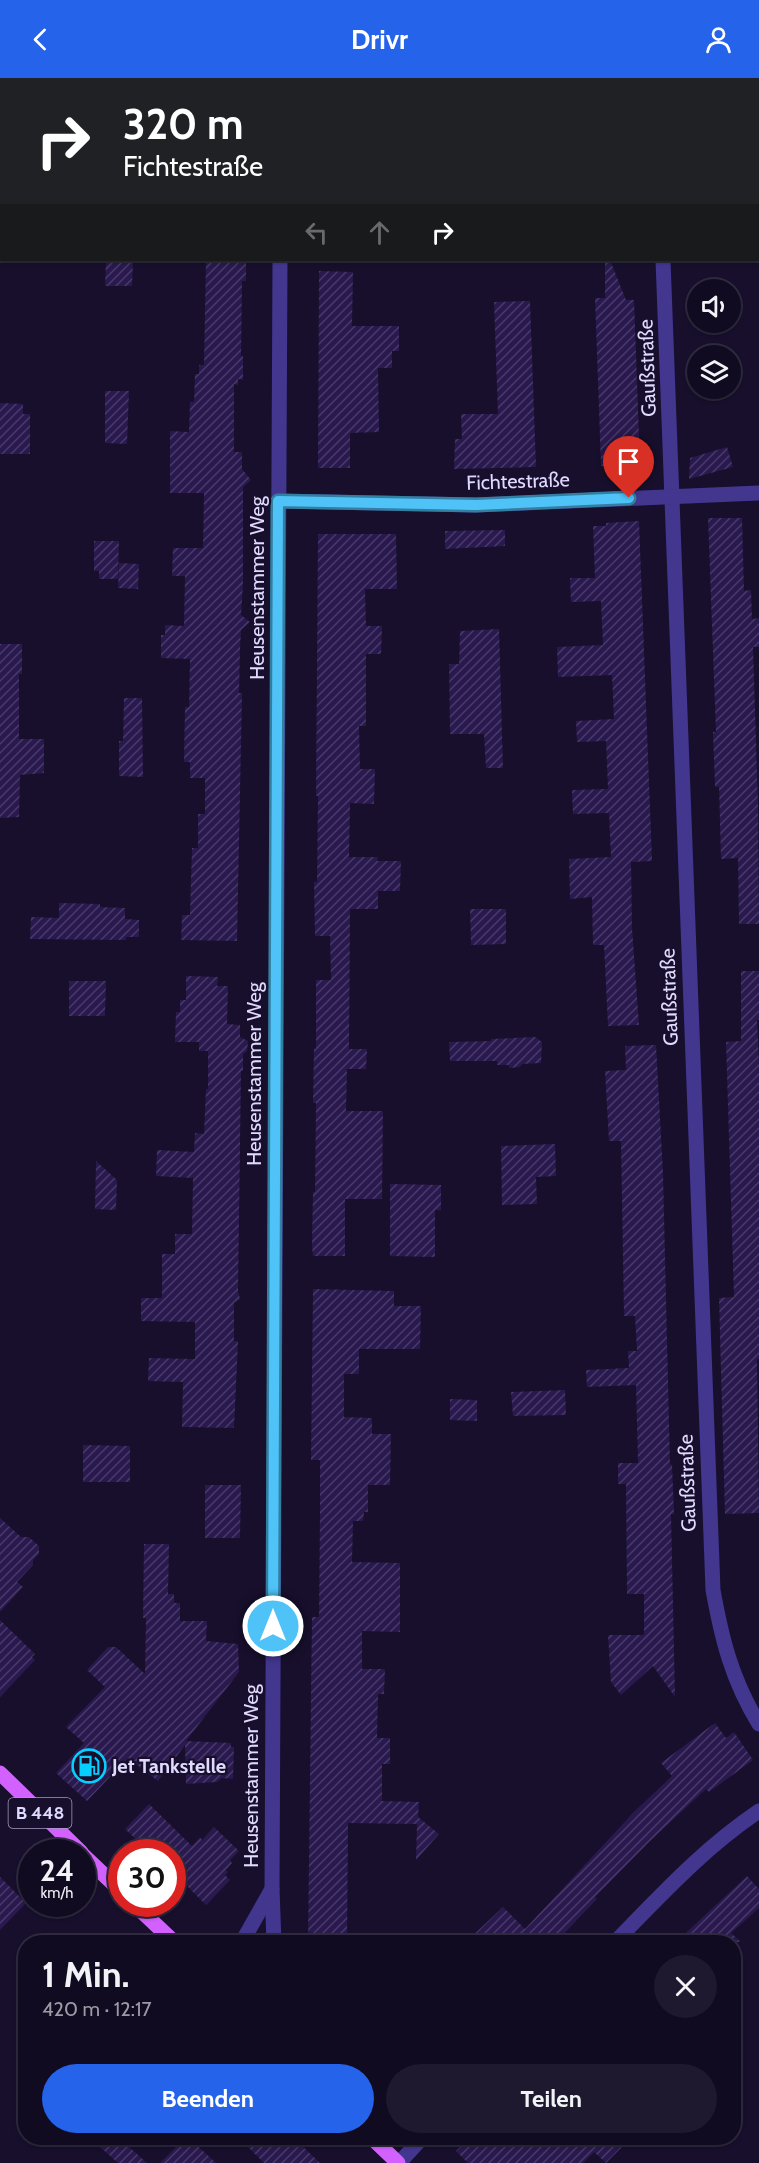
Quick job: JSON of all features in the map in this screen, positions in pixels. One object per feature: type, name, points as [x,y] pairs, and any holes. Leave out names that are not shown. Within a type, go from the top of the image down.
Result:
[{"type":"main road","name":"B 448","points":[[0,1773],[68,1839]]},
{"type":"main road","name":"B 448","points":[[96,1867],[108,1878]]},
{"type":"main road","points":[[148,1917],[167,1935]]},
{"type":"main road","points":[[379,2145],[398,2163]]},
{"type":"street","name":"Heusenstammer Weg","points":[[274,1935],[272,1889],[280,261]]},
{"type":"street","name":"Gaußstraße","points":[[663,261],[713,1590],[728,1662],[735,1681],[759,1724]]},
{"type":"street","name":"Fichtestraße","points":[[278,501],[476,505],[759,493]]},
{"type":"street","points":[[622,1935],[686,1869],[717,1841],[759,1811]]},
{"type":"street","name":"Heusenstammer Weg","points":[[246,1935],[272,1889]]},
{"type":"street","points":[[398,2163],[415,2145]]},
{"type":"building","points":[[106,261],[133,261],[132,286],[105,286]]},
{"type":"building","points":[[206,261],[246,261],[246,281],[242,281],[243,380],[238,379],[238,385],[234,384],[234,452],[242,452],[242,469],[251,480],[243,487],[241,615],[250,622],[241,630],[240,649],[239,693],[242,693],[237,941],[181,940],[182,915],[190,915],[192,848],[198,848],[198,814],[205,814],[205,778],[190,778],[190,762],[184,762],[185,707],[189,707],[190,659],[161,658],[161,635],[165,635],[165,625],[184,626],[185,576],[172,576],[173,548],[203,548],[204,493],[170,493],[170,431],[189,432],[190,402],[194,402],[195,374],[199,374],[199,365],[204,365]]},
{"type":"building","points":[[605,261],[610,261],[626,300],[634,300],[640,464],[601,466],[595,298],[605,298]]},
{"type":"building","points":[[319,271],[353,272],[352,326],[399,326],[399,351],[392,351],[392,368],[378,368],[379,432],[350,433],[350,468],[318,468]]},
{"type":"building","points":[[530,301],[536,467],[454,469],[455,439],[462,439],[461,414],[498,414],[494,302]]},
{"type":"building","points":[[105,391],[129,391],[127,444],[105,443]]},
{"type":"building","points":[[0,403],[23,404],[23,414],[30,414],[30,454],[0,454]]},
{"type":"building","points":[[727,447],[733,467],[689,479],[690,458]]},
{"type":"building","points":[[708,518],[742,518],[744,591],[751,590],[752,619],[759,618],[759,647],[753,647],[759,924],[739,924],[738,858],[721,859],[719,787],[715,787],[713,732],[716,732]]},
{"type":"building","points":[[639,521],[652,861],[631,862],[632,928],[639,1025],[608,1026],[604,945],[593,945],[592,897],[570,899],[569,859],[611,857],[609,813],[573,814],[572,790],[608,789],[606,741],[577,742],[576,721],[614,719],[612,675],[558,677],[557,647],[603,645],[601,601],[571,602],[570,578],[595,578],[593,526]]},
{"type":"building","points":[[505,530],[505,546],[445,549],[445,531]]},
{"type":"building","points":[[318,534],[396,534],[397,589],[365,589],[366,626],[382,626],[381,654],[366,654],[366,726],[359,726],[360,769],[375,769],[374,804],[350,803],[349,857],[378,857],[377,861],[401,861],[400,891],[378,891],[378,909],[350,909],[349,1049],[367,1049],[366,1069],[347,1069],[346,1111],[383,1111],[382,1199],[345,1199],[345,1256],[313,1256],[312,1246],[313,1192],[315,1192],[316,1103],[313,1103],[316,980],[331,980],[330,936],[315,936],[314,882],[317,882],[318,796],[316,796]]},
{"type":"building","points":[[94,541],[119,541],[118,579],[99,579],[99,571],[94,571]]},
{"type":"building","points":[[119,563],[139,564],[138,589],[118,588]]},
{"type":"building","points":[[499,629],[503,768],[486,768],[484,734],[450,734],[449,664],[459,664],[460,631]]},
{"type":"building","points":[[0,644],[22,644],[22,674],[19,674],[19,739],[44,739],[44,773],[20,775],[19,817],[0,818]]},
{"type":"building","points":[[124,698],[142,698],[143,777],[119,776],[119,741],[123,741]]},
{"type":"building","points":[[59,903],[100,904],[100,907],[125,908],[125,919],[139,920],[139,937],[126,937],[126,940],[30,939],[31,917],[59,918]]},
{"type":"building","points":[[470,909],[506,909],[506,944],[471,945]]},
{"type":"building","points":[[741,971],[759,971],[759,1020],[757,1020],[759,1359],[757,1359],[759,1513],[725,1514],[719,1298],[734,1297],[726,1042],[741,1041]]},
{"type":"building","points":[[186,976],[218,977],[217,986],[228,986],[227,1024],[240,1025],[240,1037],[248,1041],[247,1051],[243,1054],[243,1071],[241,1071],[238,1291],[240,1299],[234,1303],[234,1341],[238,1341],[234,1428],[182,1427],[183,1382],[148,1381],[149,1358],[195,1359],[195,1322],[141,1321],[141,1298],[162,1298],[162,1254],[175,1254],[175,1234],[192,1234],[193,1178],[156,1176],[157,1150],[194,1152],[195,1133],[204,1134],[206,1089],[208,1089],[208,1051],[199,1051],[199,1042],[175,1042],[176,1012],[180,1012],[180,1000],[186,1000]]},
{"type":"building","points":[[69,981],[106,981],[105,1016],[69,1016]]},
{"type":"building","points":[[535,1037],[542,1042],[541,1063],[522,1064],[520,1067],[510,1068],[508,1065],[497,1065],[497,1061],[450,1061],[449,1042]]},
{"type":"building","points":[[656,1045],[663,1173],[670,1465],[672,1464],[674,1514],[671,1514],[675,1697],[653,1666],[621,1695],[611,1682],[608,1635],[644,1635],[644,1594],[627,1594],[626,1484],[618,1484],[618,1463],[638,1463],[636,1385],[587,1387],[586,1370],[629,1368],[628,1351],[637,1351],[635,1316],[624,1316],[621,1141],[609,1141],[605,1071],[626,1070],[625,1046]]},
{"type":"building","points":[[555,1144],[556,1176],[536,1177],[537,1204],[502,1205],[501,1146]]},
{"type":"building","points":[[96,1161],[117,1180],[116,1210],[95,1209]]},
{"type":"building","points":[[390,1184],[441,1185],[441,1210],[435,1210],[435,1257],[390,1256]]},
{"type":"building","points":[[313,1289],[394,1291],[394,1306],[421,1306],[420,1349],[359,1349],[359,1374],[344,1374],[344,1417],[372,1418],[372,1434],[391,1434],[390,1485],[368,1485],[368,1512],[364,1512],[363,1521],[353,1521],[352,1562],[400,1563],[400,1632],[362,1631],[362,1669],[385,1669],[384,1694],[378,1694],[377,1738],[390,1738],[390,1764],[382,1764],[382,1801],[419,1802],[418,1817],[439,1834],[416,1860],[417,1824],[348,1823],[347,1935],[308,1935],[312,1617],[319,1617],[320,1512],[320,1460],[311,1460]]},
{"type":"building","points":[[565,1390],[566,1415],[513,1416],[511,1392]]},
{"type":"building","points":[[450,1399],[477,1400],[477,1421],[450,1420]]},
{"type":"building","points":[[83,1445],[130,1446],[130,1482],[83,1482]]},
{"type":"building","points":[[205,1485],[241,1485],[240,1538],[205,1538]]},
{"type":"building","points":[[0,1518],[21,1537],[29,1537],[39,1546],[39,1554],[33,1560],[33,1565],[17,1582],[23,1587],[0,1612]]},
{"type":"building","points":[[144,1544],[169,1544],[168,1594],[174,1594],[174,1603],[180,1603],[180,1621],[207,1621],[206,1641],[238,1644],[239,1672],[186,1741],[231,1743],[231,1747],[234,1747],[233,1779],[222,1778],[217,1782],[186,1784],[185,1745],[158,1781],[128,1758],[87,1801],[56,1773],[84,1743],[66,1727],[105,1687],[87,1670],[108,1647],[116,1647],[145,1674]]},
{"type":"building","points":[[0,1620],[35,1654],[32,1657],[35,1660],[0,1697]]},
{"type":"building","points":[[715,1723],[726,1738],[734,1732],[753,1760],[709,1792],[706,1789],[595,1897],[597,1899],[563,1935],[473,1935],[503,1907],[525,1929],[634,1812],[672,1776],[661,1763]]},
{"type":"building","points":[[149,1804],[185,1839],[135,1839],[125,1829]]},
{"type":"building","points":[[214,1827],[239,1851],[230,1860],[232,1863],[226,1870],[228,1872],[225,1875],[230,1880],[206,1905],[186,1885],[188,1869],[186,1867],[186,1840],[192,1846],[200,1837],[202,1840]]},
{"type":"building","points":[[747,1876],[759,1889],[759,1908],[731,1933],[733,1935],[684,1935]]},
{"type":"building","points":[[0,1877],[18,1895],[18,1911],[0,1930]]},
{"type":"building","points":[[98,2145],[127,2145],[147,2163],[118,2163]]},
{"type":"building","points":[[178,2145],[197,2145],[216,2163],[160,2163]]},
{"type":"building","points":[[246,2145],[301,2145],[320,2163],[264,2163]]},
{"type":"building","points":[[462,2145],[624,2145],[606,2163],[594,2152],[583,2163],[468,2163],[456,2151]]},
{"type":"place","name":"Jet Tankstelle","points":[[89,1766]]},
{"type":"route","points":[[273,1626],[278,501],[476,505],[629,498]]}]
